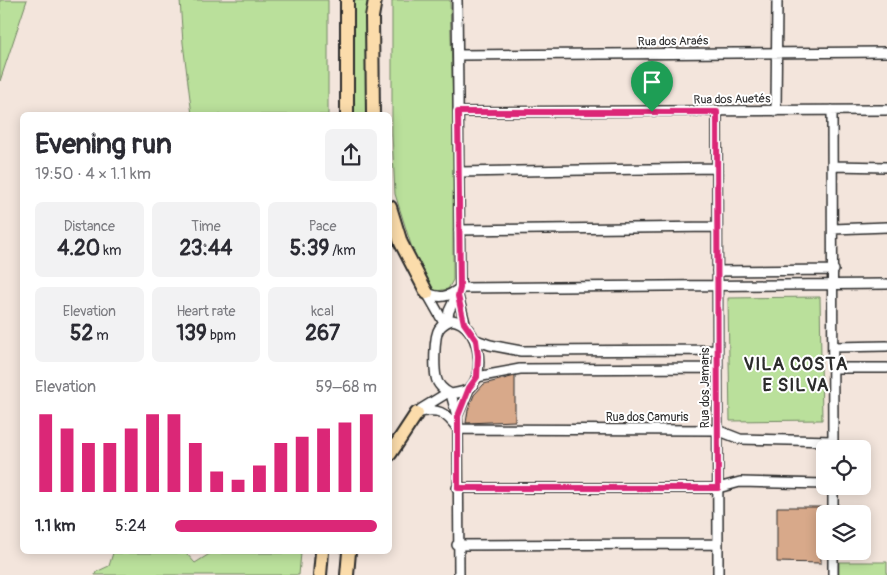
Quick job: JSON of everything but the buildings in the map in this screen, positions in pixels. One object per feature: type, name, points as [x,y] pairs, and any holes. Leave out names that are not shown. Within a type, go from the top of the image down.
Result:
[{"type":"highway","points":[[373,112],[372,17],[377,0]]},
{"type":"highway","points":[[377,0],[378,112]]},
{"type":"highway","points":[[347,4],[347,112]]},
{"type":"highway","points":[[347,4],[350,21],[351,112]]},
{"type":"highway","points":[[392,214],[401,243],[427,293]]},
{"type":"highway","points":[[392,451],[416,413]]},
{"type":"highway","points":[[320,575],[322,554]]},
{"type":"highway","points":[[347,575],[349,554]]},
{"type":"street","points":[[457,0],[459,292],[464,323],[476,340],[477,377],[469,388],[458,416]]},
{"type":"street","points":[[776,111],[777,0]]},
{"type":"street","name":"Rua dos Araés","points":[[458,55],[887,52]]},
{"type":"street","points":[[832,110],[833,440]]},
{"type":"street","name":"Rua dos Auetés","points":[[458,112],[887,110]]},
{"type":"street","name":"Rua dos Jamaris","points":[[717,112],[718,575]]},
{"type":"street","points":[[833,166],[887,167]]},
{"type":"street","points":[[459,172],[717,168]]},
{"type":"street","points":[[459,230],[717,228]]},
{"type":"street","points":[[833,228],[887,228]]},
{"type":"street","points":[[717,271],[834,270]]},
{"type":"street","points":[[427,293],[437,297],[444,297],[459,292],[717,284],[887,284]]},
{"type":"street","points":[[459,292],[452,303],[446,322],[437,333],[435,362],[436,377],[440,386],[449,393],[458,416],[457,545],[459,575]]},
{"type":"street","points":[[427,293],[446,322]]},
{"type":"street","points":[[446,322],[452,320],[464,323]]},
{"type":"street","points":[[476,340],[497,347],[521,351],[717,350]]},
{"type":"street","points":[[834,348],[887,346]]},
{"type":"street","points":[[520,368],[521,351]]},
{"type":"street","points":[[477,377],[520,368],[717,368]]},
{"type":"street","points":[[834,368],[887,368]]},
{"type":"street","points":[[416,413],[429,402],[449,393],[469,388]]},
{"type":"street","points":[[416,413],[428,409],[441,412],[449,417],[458,429]]},
{"type":"street","name":"Rua dos Camuris","points":[[458,429],[717,430],[740,439],[816,444]]},
{"type":"street","points":[[458,488],[718,488],[740,482],[816,484]]},
{"type":"street","points":[[457,545],[718,544]]},
{"type":"street","points":[[833,560],[833,575]]},
{"type":"green space","points":[[0,0],[27,0],[0,81]]},
{"type":"green space","points":[[180,0],[328,0],[328,112],[192,112]]},
{"type":"green space","points":[[353,0],[368,0],[368,112],[353,112]]},
{"type":"green space","points":[[392,0],[450,0],[453,109],[453,280],[448,289],[437,291],[423,283],[395,194],[392,134]]},
{"type":"green space","points":[[820,297],[822,420],[730,421],[728,298]]},
{"type":"green space","points":[[113,554],[187,554],[195,563],[209,554],[301,554],[299,575],[95,575],[96,572],[109,566]]},
{"type":"green space","points":[[839,562],[887,562],[887,575],[839,575]]},
{"type":"district","name":"VILA COSTA E SILVA","points":[[796,374]]},
{"type":"route","points":[[458,112],[652,112],[717,112],[718,488],[458,488],[458,416],[469,388],[477,377],[478,356],[476,340],[464,323],[458,296],[460,288],[458,112]]}]
